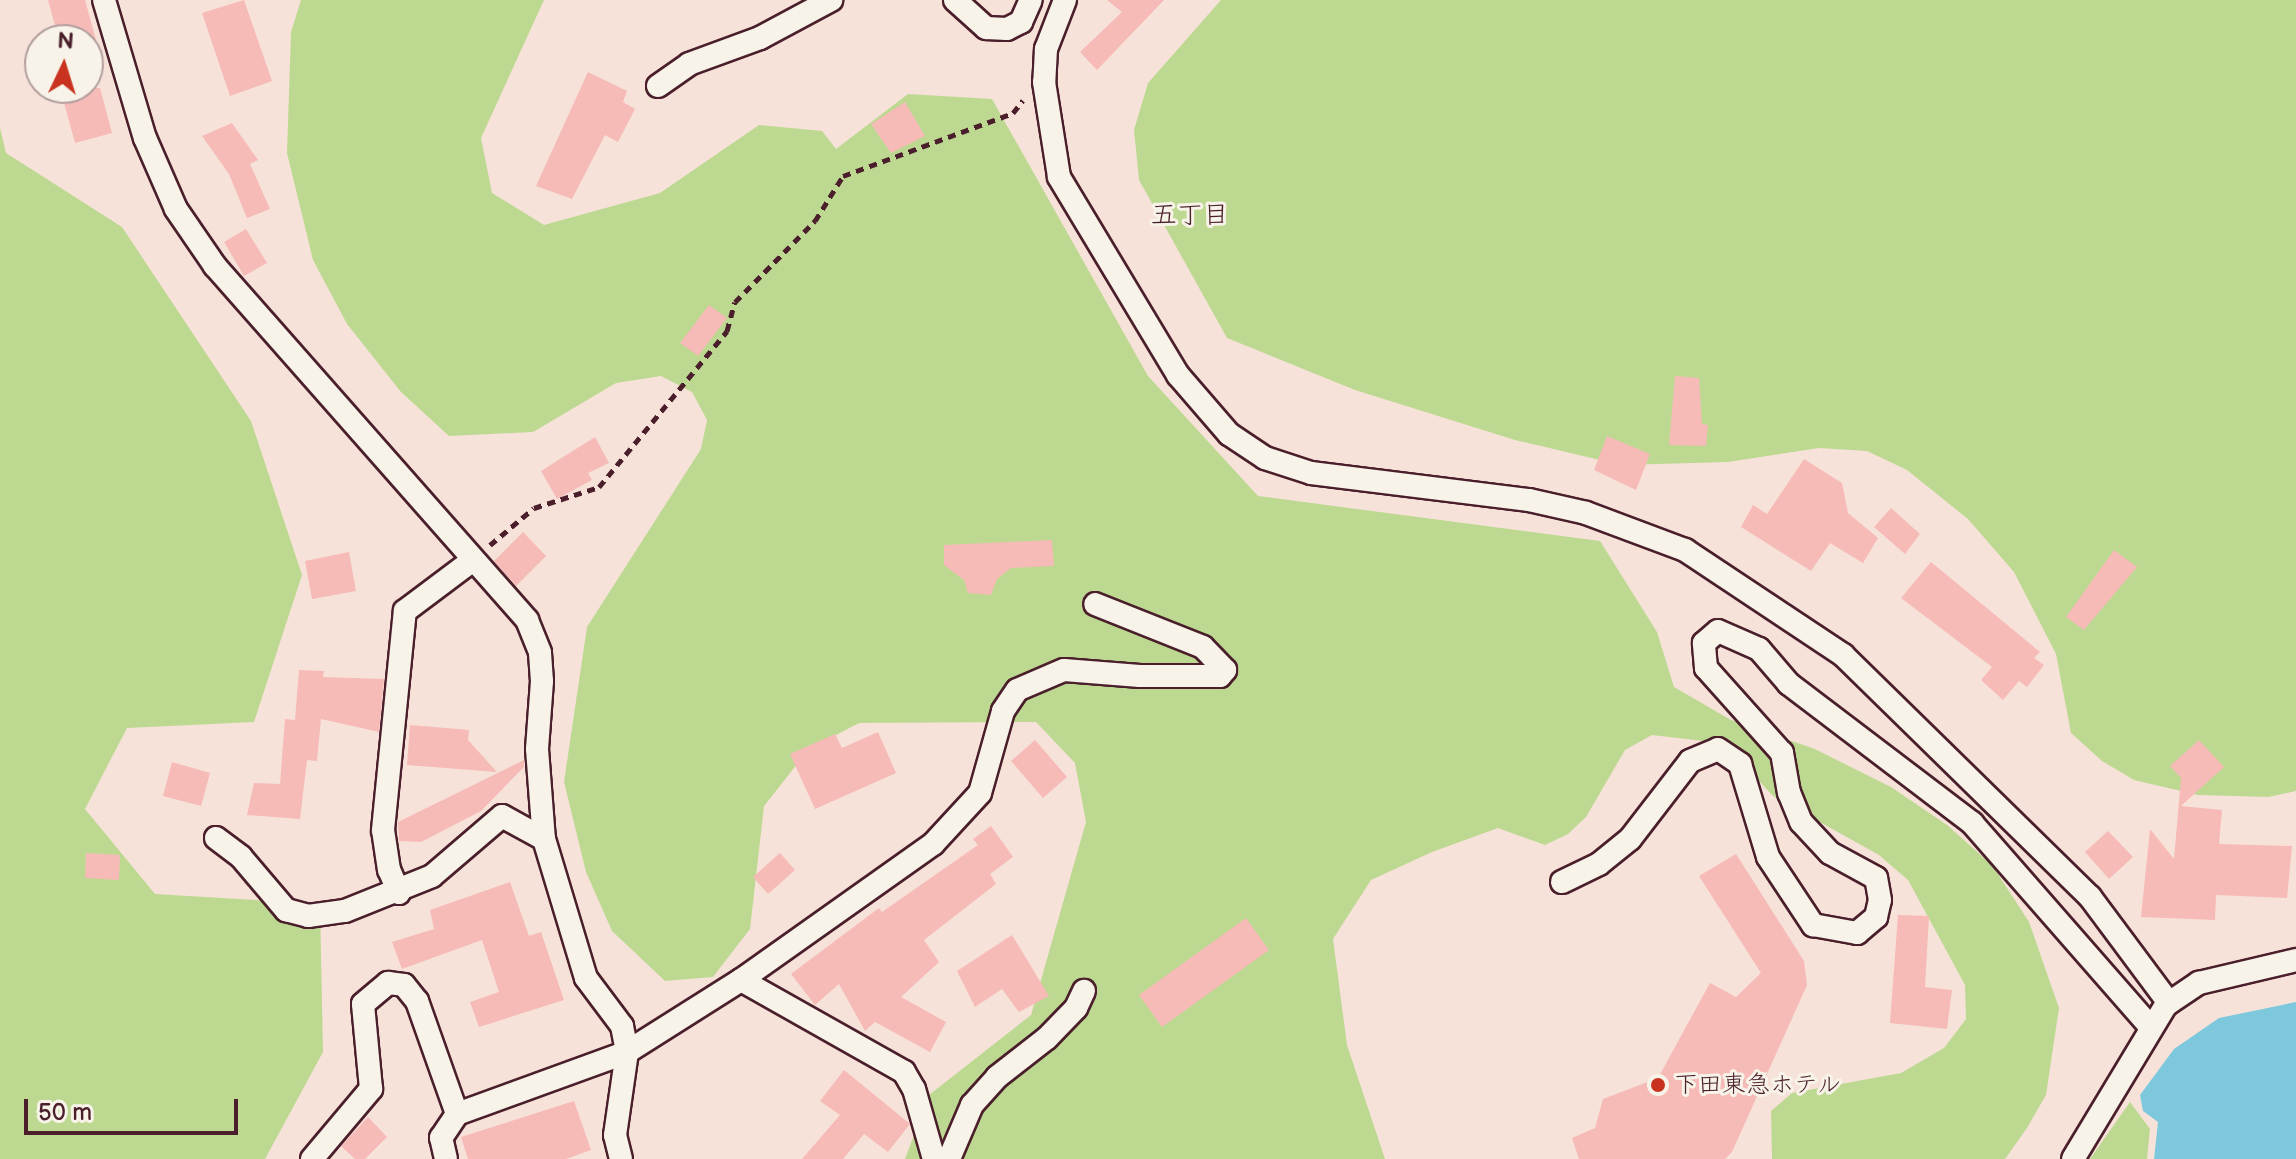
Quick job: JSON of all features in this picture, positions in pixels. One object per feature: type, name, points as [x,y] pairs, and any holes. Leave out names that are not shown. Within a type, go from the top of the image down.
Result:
[{"type":"street","points":[[104,0],[145,138],[176,209],[215,266],[527,620],[540,653],[537,749],[544,839],[586,978],[622,1026],[627,1052],[615,1135],[621,1159]]},
{"type":"street","points":[[658,86],[689,64],[760,38],[831,0]]},
{"type":"street","points":[[955,0],[986,28],[1007,29],[1021,22],[1031,0]]},
{"type":"street","points":[[1065,0],[1054,20],[1045,70],[1059,177],[1178,375],[1229,434],[1265,458],[1311,473],[1529,500],[1586,513],[1685,550],[1843,655],[2090,897],[2169,1003]]},
{"type":"street","points":[[399,893],[389,870],[383,830],[405,611],[473,560]]},
{"type":"street","points":[[446,1159],[441,1138],[457,1114],[627,1052],[741,980],[933,844],[980,793],[1003,711],[1017,690],[1064,670],[1140,676],[1220,676],[1225,670],[1203,647],[1095,604]]},
{"type":"street","points":[[1562,882],[1599,864],[1630,839],[1690,761],[1718,749],[1740,764],[1768,857],[1813,925],[1857,933],[1876,917],[1880,900],[1876,878],[1830,853],[1801,822],[1782,753],[1706,668],[1704,643],[1718,631],[1759,649],[1789,684],[1972,823],[2150,1026]]},
{"type":"street","points":[[216,838],[241,857],[286,910],[298,915],[345,911],[399,893],[432,876],[502,816],[544,839]]},
{"type":"street","points":[[2073,1159],[2103,1115],[2150,1026],[2169,1003],[2199,983],[2296,960]]},
{"type":"street","points":[[741,980],[904,1072],[914,1089],[934,1159]]},
{"type":"street","points":[[312,1159],[371,1089],[363,1004],[388,983],[404,985],[417,1001],[457,1114]]},
{"type":"street","points":[[949,1159],[972,1105],[997,1077],[1047,1038],[1076,1008],[1084,991]]},
{"type":"path","points":[[473,560],[534,508],[599,487],[727,331],[735,302],[815,221],[843,176],[1013,113],[1045,70]]},
{"type":"green space","points":[[301,0],[544,0],[481,138],[492,193],[544,225],[660,193],[759,125],[822,131],[836,149],[908,94],[992,99],[1148,376],[1258,496],[1600,541],[1657,632],[1674,687],[1731,720],[1815,749],[1891,787],[1947,825],[1992,865],[2029,922],[2059,1008],[2046,1095],[2027,1128],[2005,1159],[1772,1159],[1771,1111],[1792,1093],[1901,1073],[1944,1048],[1966,1019],[1965,985],[1908,880],[1879,855],[1773,796],[1734,754],[1712,742],[1652,735],[1625,750],[1586,817],[1568,834],[1545,845],[1498,828],[1432,852],[1371,880],[1333,939],[1347,1045],[1385,1159],[905,1159],[929,1095],[1031,1015],[1086,822],[1075,763],[1036,722],[859,723],[809,749],[764,806],[750,929],[713,977],[665,981],[612,931],[586,872],[564,782],[587,627],[701,449],[707,420],[692,392],[661,376],[616,383],[533,432],[449,436],[401,392],[347,324],[313,260],[287,153],[291,32]]},
{"type":"green space","points":[[1221,0],[2296,0],[2296,791],[2268,797],[2198,795],[2134,780],[2102,761],[2071,733],[2056,654],[2014,572],[1968,519],[1907,470],[1867,451],[1819,448],[1728,462],[1621,465],[1515,440],[1355,390],[1227,338],[1139,180],[1134,130],[1148,83]]},
{"type":"green space","points":[[0,128],[6,153],[122,227],[251,421],[302,575],[254,722],[127,728],[85,809],[155,894],[320,904],[323,1052],[265,1159],[0,1159]]},
{"type":"green space","points":[[2130,1102],[2150,1129],[2147,1159],[2090,1159]]},
{"type":"water","points":[[2296,1002],[2296,1159],[2154,1159],[2158,1122],[2143,1111],[2140,1095],[2174,1049],[2219,1018]]},
{"type":"building","points":[[48,0],[85,0],[92,24],[55,24]]},
{"type":"building","points":[[244,0],[272,81],[230,96],[202,13]]},
{"type":"building","points":[[1107,0],[1164,0],[1097,70],[1080,52],[1122,12]]},
{"type":"building","points":[[588,72],[627,91],[623,102],[635,109],[618,142],[605,135],[572,199],[536,186]]},
{"type":"building","points":[[905,102],[925,136],[891,153],[871,124]]},
{"type":"building","points":[[104,103],[112,133],[75,143],[64,104]]},
{"type":"building","points":[[232,123],[258,160],[250,164],[270,209],[247,218],[229,174],[202,136]]},
{"type":"building","points":[[246,229],[267,263],[244,276],[224,242]]},
{"type":"building","points":[[709,305],[727,318],[698,356],[680,343]]},
{"type":"building","points":[[1675,376],[1699,378],[1702,424],[1708,425],[1706,446],[1669,445]]},
{"type":"building","points":[[1607,436],[1650,454],[1636,490],[1594,470]]},
{"type":"building","points":[[595,437],[609,463],[588,473],[592,480],[557,499],[541,471]]},
{"type":"building","points":[[1804,459],[1842,483],[1848,513],[1878,538],[1863,563],[1830,543],[1811,571],[1741,527],[1753,505],[1767,514]]},
{"type":"building","points":[[1891,508],[1920,534],[1905,554],[1874,527]]},
{"type":"building","points":[[523,532],[546,556],[516,586],[494,561]]},
{"type":"building","points":[[1052,540],[1054,566],[1011,568],[997,579],[991,595],[968,593],[964,580],[944,565],[944,545]]},
{"type":"building","points":[[2114,550],[2137,567],[2084,630],[2066,617]]},
{"type":"building","points":[[349,552],[356,591],[312,599],[305,561]]},
{"type":"building","points":[[1931,562],[2040,652],[2034,658],[2044,665],[2027,687],[2019,681],[2003,700],[1981,680],[1992,667],[1901,598]]},
{"type":"building","points":[[299,670],[324,671],[323,677],[384,679],[379,732],[321,719],[317,761],[307,760],[300,819],[247,815],[254,783],[280,784],[285,719],[295,720]]},
{"type":"building","points":[[410,725],[469,730],[468,740],[497,772],[407,765]]},
{"type":"building","points":[[878,732],[896,773],[815,809],[790,754],[835,734],[842,748]]},
{"type":"building","points":[[1035,740],[1067,777],[1043,798],[1011,761]]},
{"type":"building","points":[[2199,740],[2224,767],[2181,806],[2222,810],[2219,844],[2292,846],[2287,898],[2216,895],[2215,920],[2141,917],[2150,829],[2174,859],[2181,778],[2170,766]]},
{"type":"building","points":[[524,760],[524,767],[481,811],[421,842],[399,841],[398,822]]},
{"type":"building","points":[[172,762],[210,773],[201,806],[163,796]]},
{"type":"building","points":[[991,826],[1013,857],[990,874],[996,884],[924,940],[939,962],[901,997],[946,1022],[930,1052],[875,1022],[865,1031],[839,984],[815,1005],[791,974],[879,908],[882,912],[978,845],[973,839]]},
{"type":"building","points":[[2108,831],[2133,857],[2109,879],[2085,852]]},
{"type":"building","points":[[86,853],[120,855],[119,880],[85,878]]},
{"type":"building","points":[[780,853],[795,870],[768,894],[753,877]]},
{"type":"building","points":[[1736,854],[1804,961],[1807,985],[1732,1152],[1725,1159],[1579,1159],[1572,1138],[1595,1128],[1603,1099],[1658,1078],[1710,983],[1736,997],[1761,973],[1699,876]]},
{"type":"building","points":[[510,882],[529,936],[541,932],[564,1000],[479,1027],[470,1002],[499,992],[482,940],[402,969],[392,942],[434,929],[430,910]]},
{"type":"building","points":[[1898,915],[1929,916],[1925,987],[1952,990],[1947,1029],[1890,1023]]},
{"type":"building","points":[[1246,918],[1269,950],[1162,1027],[1139,995]]},
{"type":"building","points":[[1012,935],[1049,996],[1019,1012],[1002,989],[975,1007],[957,971]]},
{"type":"building","points":[[844,1070],[910,1124],[888,1152],[864,1134],[843,1159],[802,1159],[840,1115],[820,1101]]},
{"type":"building","points":[[574,1101],[591,1150],[566,1159],[468,1159],[461,1137]]},
{"type":"building","points":[[368,1117],[387,1137],[365,1159],[355,1159],[341,1146]]},
{"type":"place","name":"下田東急ホテル","points":[[1658,1085]]},
{"type":"district","name":"五丁目","points":[[1190,216]]}]
